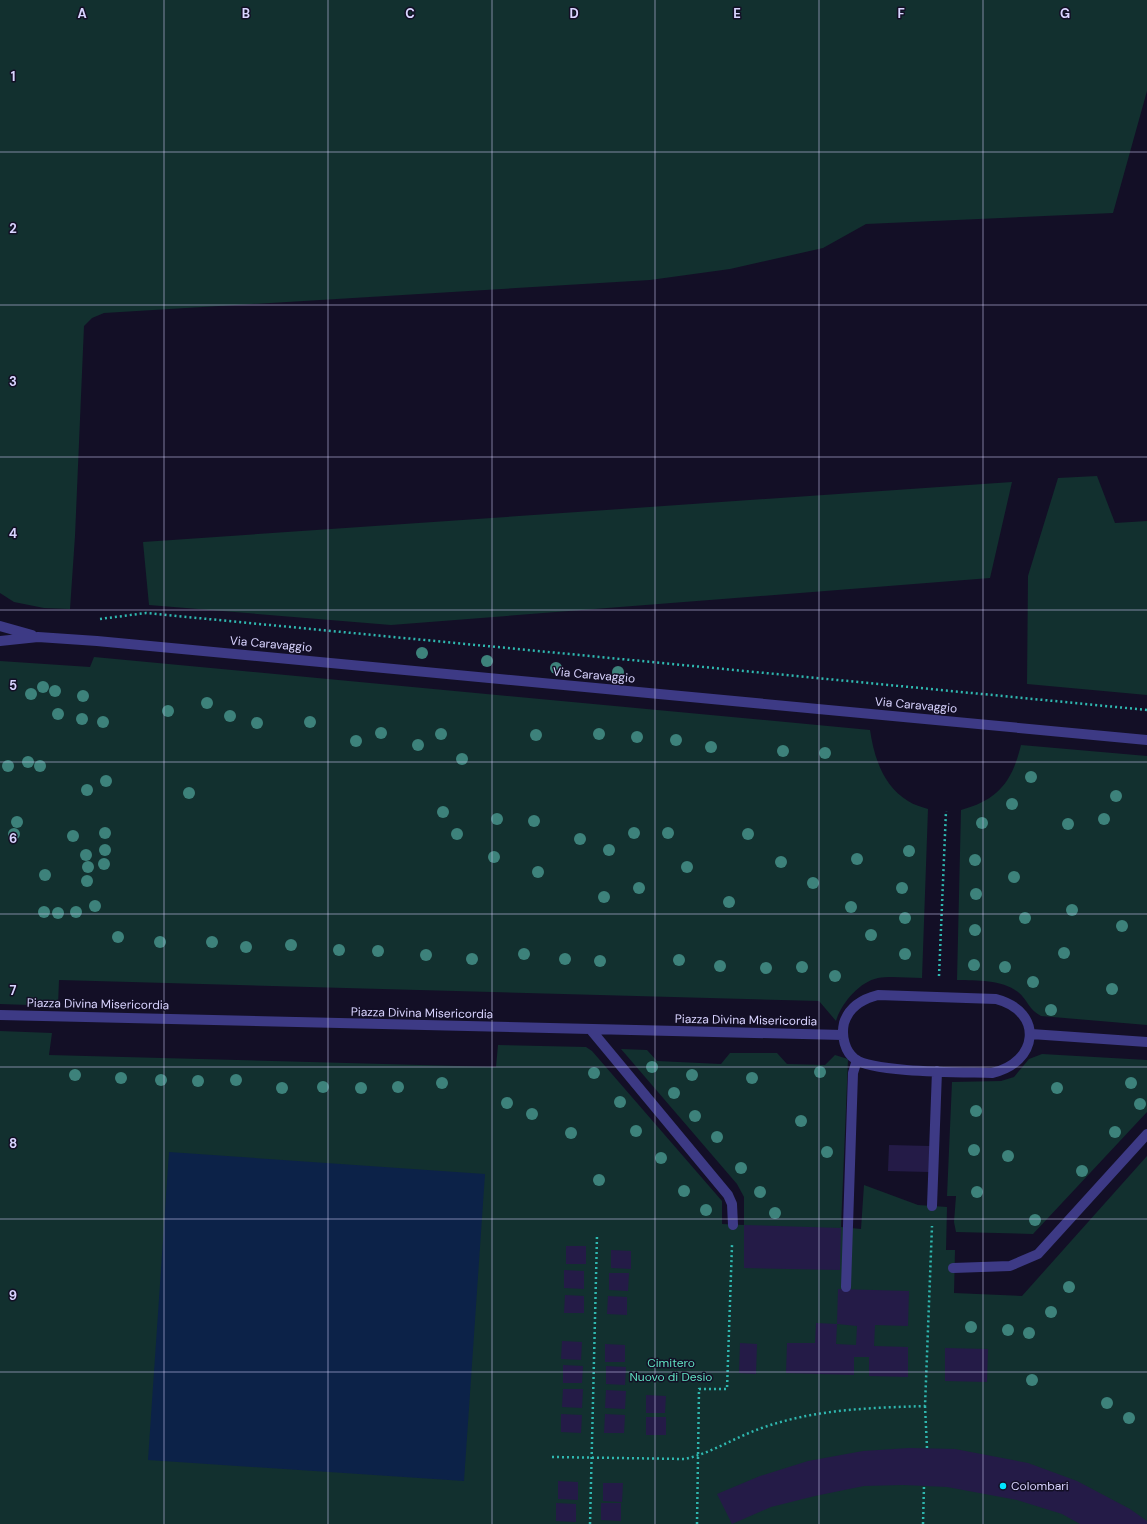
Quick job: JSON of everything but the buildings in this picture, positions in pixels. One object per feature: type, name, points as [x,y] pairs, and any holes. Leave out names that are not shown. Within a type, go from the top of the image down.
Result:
[{"type":"street","name":"Via Caravaggio","points":[[0,626],[38,637],[1147,740]]},
{"type":"street","name":"Via Caravaggio","points":[[0,641],[38,637]]},
{"type":"street","points":[[878,995],[996,999],[1007,1002],[1017,1008],[1024,1017],[1031,1034],[1029,1046],[1018,1061],[1004,1071],[992,1073],[877,1067],[856,1060],[850,1054],[845,1045],[843,1035],[844,1024],[849,1013],[857,1004],[866,998],[878,995]]},
{"type":"street","name":"Piazza Divina Misericordia","points":[[0,1015],[843,1035]]},
{"type":"street","points":[[591,1030],[728,1195],[732,1204],[733,1225]]},
{"type":"street","points":[[1031,1034],[1147,1042]]},
{"type":"street","points":[[846,1288],[854,1073],[856,1060]]},
{"type":"street","points":[[932,1206],[937,1071]]},
{"type":"street","points":[[953,1268],[1010,1266],[1038,1254],[1147,1134]]},
{"type":"path","points":[[95,620],[146,613],[1147,710]]},
{"type":"path","points":[[938,997],[946,811]]},
{"type":"path","points":[[926,1448],[925,1406],[932,1206]]},
{"type":"path","points":[[696,1524],[699,1389],[727,1389],[733,1225]]},
{"type":"path","points":[[590,1524],[597,1236]]},
{"type":"path","points":[[552,1457],[591,1459],[685,1459],[698,1457],[760,1429],[804,1416],[858,1408],[925,1406]]},
{"type":"path","points":[[923,1524],[924,1486]]},
{"type":"green space","points":[[0,0],[1147,0],[1147,91],[1113,213],[866,224],[823,248],[730,269],[650,280],[104,313],[92,318],[84,326],[75,536],[70,609],[44,608],[14,602],[0,593]]},
{"type":"green space","points":[[1097,476],[1115,523],[1147,521],[1147,695],[1027,684],[1028,576],[1058,478]]},
{"type":"green space","points":[[1012,482],[990,578],[391,625],[149,605],[143,542]]},
{"type":"green space","points":[[94,657],[870,730],[877,760],[886,779],[899,795],[918,806],[928,809],[922,978],[888,977],[871,980],[858,989],[846,1001],[838,1014],[836,1021],[819,1001],[59,980],[58,1006],[0,1004],[0,661],[90,667]]},
{"type":"green space","points":[[1021,745],[1147,756],[1147,1025],[1041,1016],[1033,1010],[1018,992],[1004,985],[981,981],[957,980],[961,810],[985,801],[1002,788],[1013,769]]},
{"type":"green space","name":"Cimitero Nuovo di Desio","points":[[0,1031],[52,1033],[49,1055],[496,1067],[498,1045],[586,1047],[592,1051],[722,1201],[722,1224],[744,1225],[744,1197],[737,1184],[621,1049],[647,1050],[657,1061],[721,1064],[730,1053],[777,1053],[787,1064],[825,1065],[835,1055],[848,1059],[841,1227],[861,1229],[864,1185],[918,1205],[947,1207],[946,1250],[955,1250],[954,1293],[1022,1296],[1147,1156],[1147,1524],[0,1524]]},
{"type":"green space","points":[[1042,1054],[1147,1060],[1147,1112],[1033,1234],[956,1232],[954,1222],[956,1196],[947,1196],[952,1082],[1001,1081],[1014,1077],[1029,1059]]},
{"type":"water","points":[[169,1152],[485,1174],[464,1481],[148,1460]]},
{"type":"place","name":"Colombari","points":[[1003,1486]]}]
